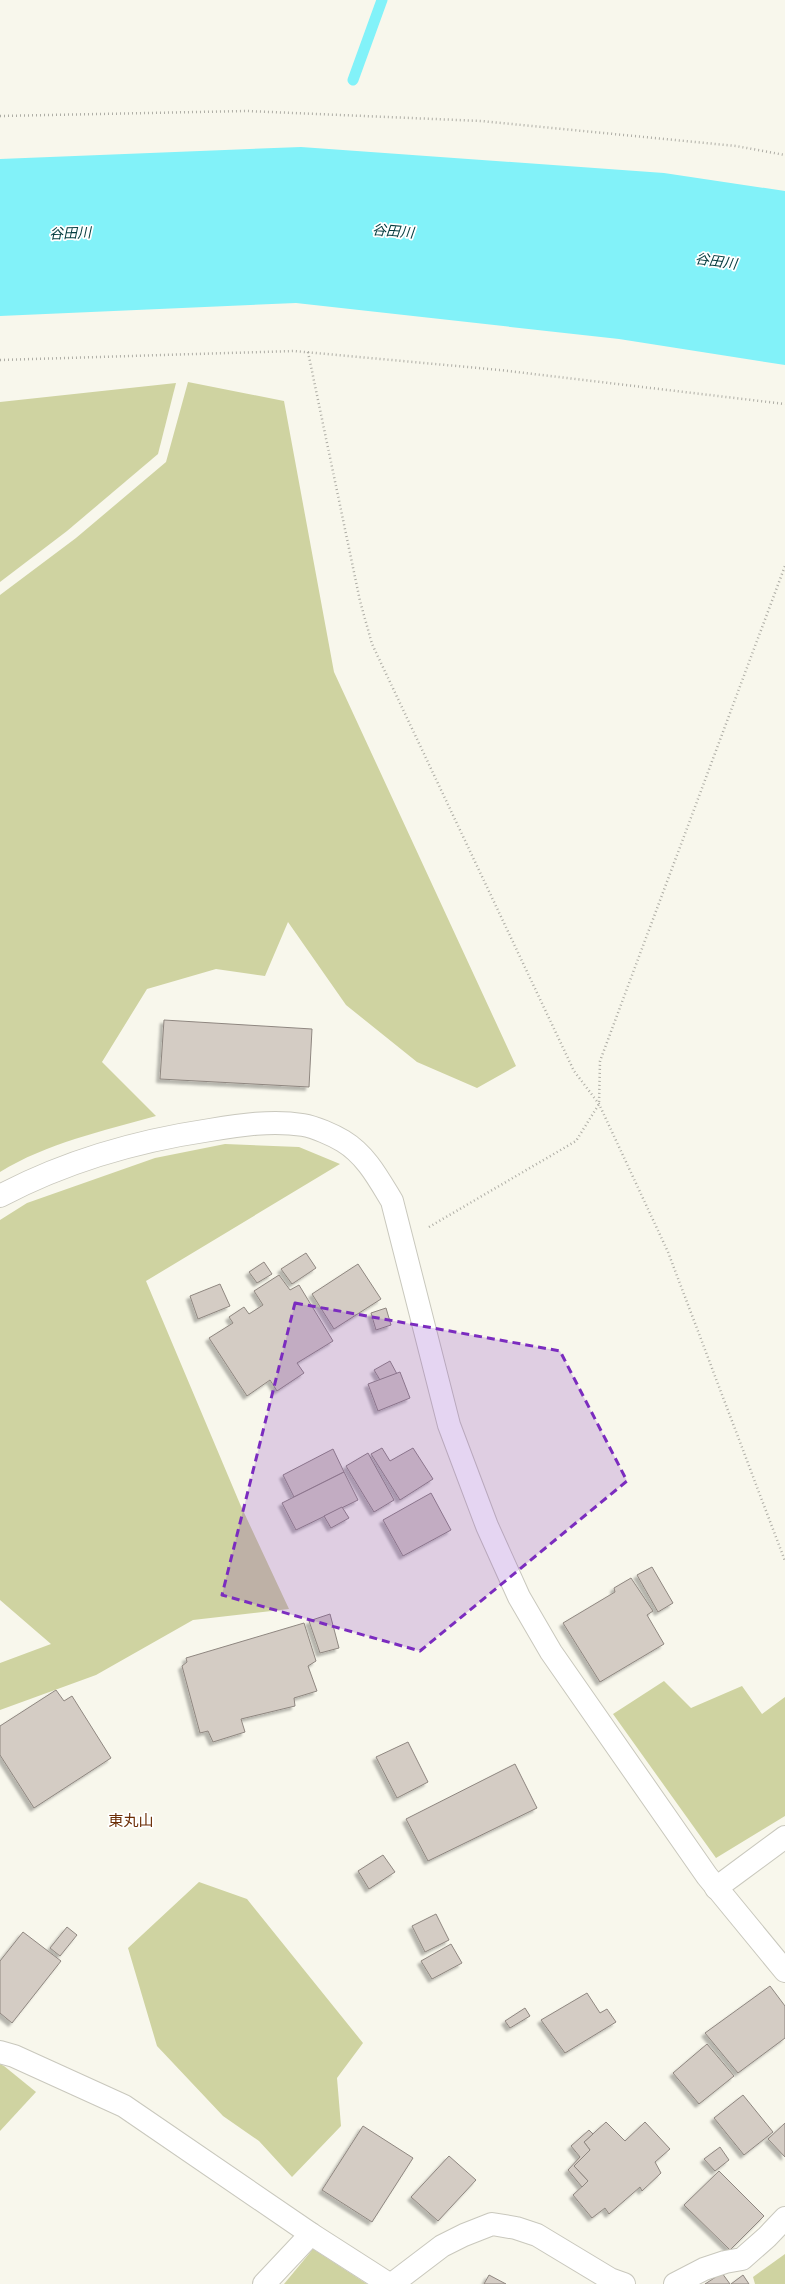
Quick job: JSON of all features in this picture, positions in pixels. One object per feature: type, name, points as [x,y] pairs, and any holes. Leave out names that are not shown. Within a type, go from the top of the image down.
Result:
[{"type":"street","points":[[0,1196],[28,1181],[120,1147],[188,1133],[250,1124],[304,1125],[342,1140],[360,1154],[373,1168],[392,1201],[449,1425],[487,1526],[519,1598],[551,1652],[716,1888],[785,1971]]},
{"type":"street","points":[[716,1888],[785,1837]]},
{"type":"street","points":[[0,2052],[14,2056],[124,2106],[311,2234],[390,2284],[442,2246],[464,2235],[492,2224],[516,2228],[537,2235],[610,2279],[624,2284]]},
{"type":"street","points":[[675,2284],[704,2269],[725,2262],[742,2260],[785,2218]]},
{"type":"street","points":[[264,2284],[311,2234]]},
{"type":"path","points":[[0,116],[247,111],[480,121],[736,146],[785,155]]},
{"type":"path","points":[[0,360],[294,351],[500,370],[785,404]]},
{"type":"path","points":[[308,352],[360,601],[372,644],[574,1070],[599,1104],[668,1252],[785,1561]]},
{"type":"path","points":[[403,1242],[576,1141],[599,1104],[600,1061],[785,566]]},
{"type":"highlighted area","points":[[295,1303],[560,1351],[627,1481],[420,1651],[222,1595]]},
{"type":"green space","points":[[188,382],[284,401],[334,672],[516,1066],[477,1088],[417,1062],[346,1005],[288,922],[265,976],[216,969],[147,989],[102,1062],[156,1116],[56,1145],[0,1172],[0,595],[76,538],[166,462]]},
{"type":"green space","points":[[176,383],[158,454],[67,531],[0,582],[0,402]]},
{"type":"green space","points":[[225,1144],[299,1147],[340,1164],[146,1281],[240,1504],[289,1609],[193,1620],[96,1675],[0,1710],[0,1663],[51,1644],[0,1600],[0,1220],[27,1203],[155,1158]]},
{"type":"green space","points":[[664,1681],[691,1708],[742,1686],[762,1714],[785,1697],[785,1816],[716,1858],[613,1714]]},
{"type":"green space","points":[[199,1882],[247,1899],[363,2043],[337,2078],[341,2126],[292,2177],[259,2141],[223,2116],[157,2046],[128,1948]]},
{"type":"green space","points":[[0,2064],[36,2092],[0,2131]]},
{"type":"green space","points":[[313,2249],[367,2284],[284,2284]]},
{"type":"green space","points":[[785,2254],[785,2284],[755,2284],[753,2277]]},
{"type":"water","name":"谷田川","points":[[301,147],[664,173],[785,191],[785,365],[619,339],[296,303],[0,316],[0,159]]},
{"type":"building","points":[[164,1020],[312,1029],[309,1087],[160,1079]]},
{"type":"building","points":[[306,1253],[316,1268],[292,1284],[281,1269]]},
{"type":"building","points":[[264,1262],[272,1274],[257,1283],[249,1272]]},
{"type":"building","points":[[358,1264],[381,1299],[334,1329],[312,1294]]},
{"type":"building","points":[[279,1275],[290,1290],[299,1285],[333,1341],[297,1363],[304,1373],[277,1391],[270,1380],[247,1396],[209,1338],[233,1323],[229,1317],[244,1307],[249,1314],[263,1305],[254,1291]]},
{"type":"building","points":[[220,1284],[230,1306],[198,1319],[190,1296]]},
{"type":"building","points":[[386,1308],[391,1325],[376,1330],[371,1313]]},
{"type":"building","points":[[390,1361],[397,1374],[380,1380],[374,1370]]},
{"type":"building","points":[[400,1372],[410,1398],[378,1411],[368,1384]]},
{"type":"building","points":[[382,1448],[390,1461],[413,1448],[433,1479],[400,1500],[371,1454]]},
{"type":"building","points":[[333,1449],[344,1472],[294,1497],[283,1475]]},
{"type":"building","points":[[368,1453],[394,1500],[374,1512],[346,1466]]},
{"type":"building","points":[[344,1472],[358,1500],[296,1530],[282,1503]]},
{"type":"building","points":[[431,1493],[451,1530],[403,1556],[383,1520]]},
{"type":"building","points":[[342,1507],[349,1518],[331,1528],[324,1516]]},
{"type":"building","points":[[652,1567],[673,1603],[658,1612],[637,1575]]},
{"type":"building","points":[[631,1578],[653,1611],[647,1615],[664,1644],[600,1682],[563,1623],[615,1592],[614,1588]]},
{"type":"building","points":[[330,1614],[339,1648],[320,1653],[309,1621]]},
{"type":"building","points":[[304,1623],[316,1661],[308,1666],[317,1691],[294,1698],[295,1706],[241,1719],[245,1732],[213,1742],[208,1731],[200,1733],[182,1666],[187,1662],[186,1658]]},
{"type":"building","points":[[56,1690],[64,1701],[72,1696],[111,1758],[34,1808],[0,1755],[0,1726]]},
{"type":"building","points":[[408,1742],[428,1782],[397,1798],[376,1757]]},
{"type":"building","points":[[515,1764],[537,1808],[428,1861],[406,1819]]},
{"type":"building","points":[[383,1855],[395,1872],[369,1889],[358,1871]]},
{"type":"building","points":[[436,1914],[449,1940],[425,1952],[412,1926]]},
{"type":"building","points":[[67,1927],[77,1935],[60,1956],[50,1948]]},
{"type":"building","points":[[23,1932],[61,1961],[12,2023],[0,2013],[0,1961]]},
{"type":"building","points":[[451,1944],[462,1963],[432,1979],[421,1961]]},
{"type":"building","points":[[770,1986],[785,2006],[785,2038],[738,2073],[705,2033]]},
{"type":"building","points":[[587,1993],[600,2013],[607,2009],[616,2022],[565,2053],[541,2020]]},
{"type":"building","points":[[525,2008],[530,2016],[510,2028],[505,2021]]},
{"type":"building","points":[[707,2044],[734,2076],[699,2104],[673,2073]]},
{"type":"building","points":[[743,2095],[773,2132],[744,2155],[714,2118]]},
{"type":"building","points":[[606,2122],[625,2141],[645,2122],[670,2149],[655,2162],[661,2173],[642,2191],[640,2187],[609,2214],[605,2208],[592,2218],[573,2195],[588,2181],[574,2166],[590,2150],[584,2142]]},
{"type":"building","points":[[785,2123],[785,2157],[768,2139]]},
{"type":"building","points":[[363,2126],[413,2158],[372,2222],[322,2190]]},
{"type":"building","points":[[589,2130],[593,2134],[584,2142],[590,2150],[574,2166],[588,2181],[582,2187],[568,2170],[580,2157],[571,2146]]},
{"type":"building","points":[[720,2147],[729,2160],[715,2171],[704,2159]]},
{"type":"building","points":[[449,2156],[476,2180],[438,2221],[411,2197]]},
{"type":"building","points":[[719,2171],[764,2216],[730,2250],[684,2205]]},
{"type":"building","points":[[722,2273],[730,2284],[705,2284]]},
{"type":"building","points":[[489,2275],[506,2284],[484,2284]]},
{"type":"building","points":[[743,2275],[749,2284],[731,2284]]},
{"type":"waterway","points":[[353,80],[382,0]]},
{"type":"district","name":"東丸山","points":[[131,1821]]}]
